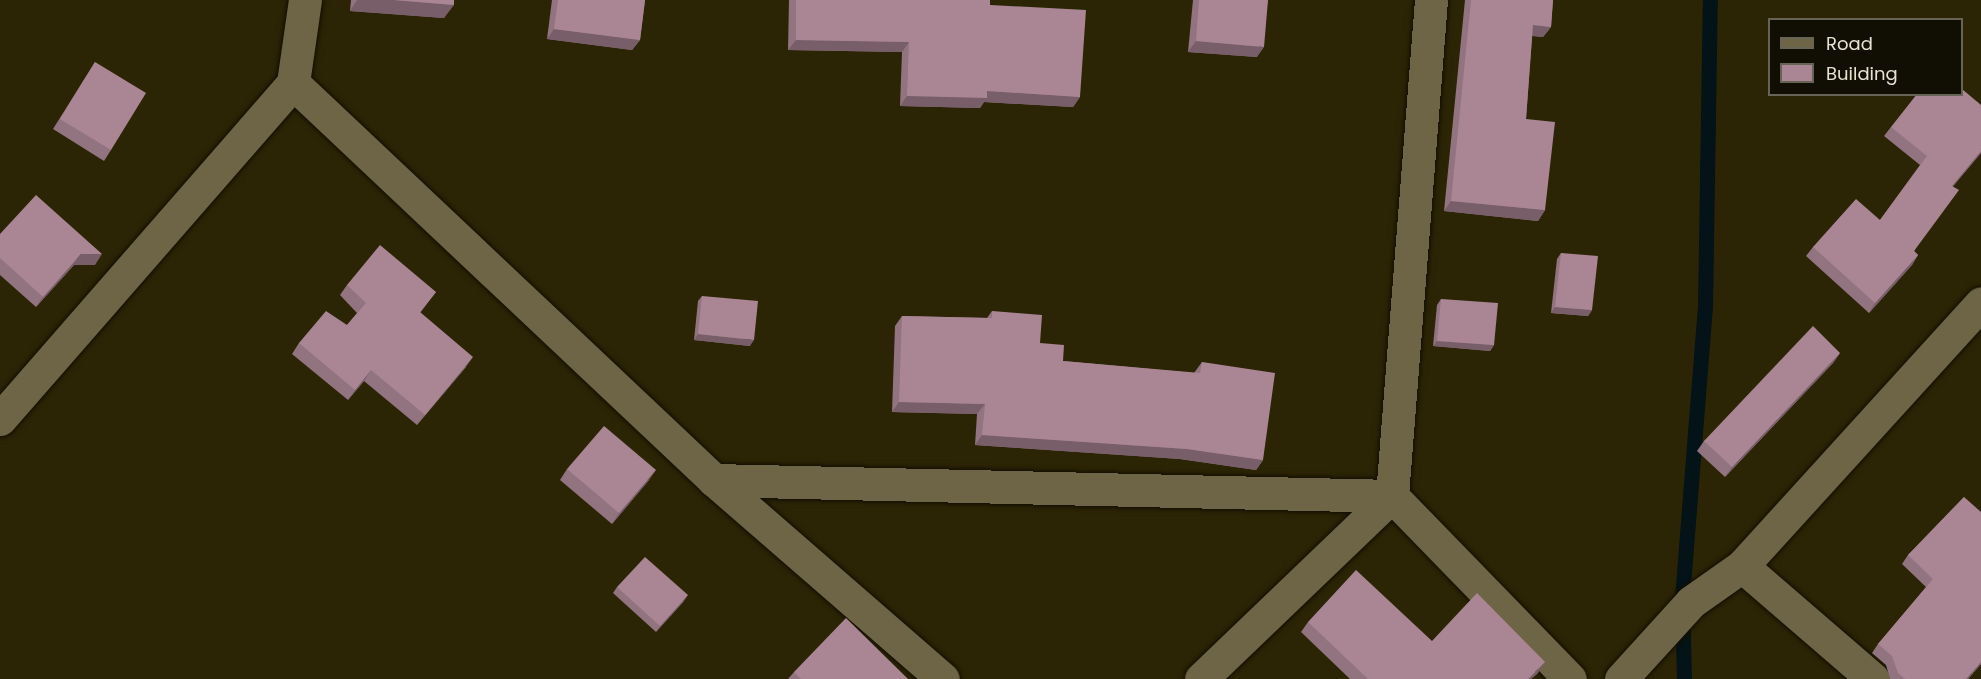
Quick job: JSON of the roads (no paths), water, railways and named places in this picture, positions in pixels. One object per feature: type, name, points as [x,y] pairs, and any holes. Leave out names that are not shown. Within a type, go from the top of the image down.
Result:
[{"type":"street","points":[[0,419],[293,83],[305,0]]},
{"type":"street","points":[[1201,679],[1392,496],[1431,0]]},
{"type":"street","points":[[293,83],[714,480],[943,679]]},
{"type":"street","points":[[1621,679],[1691,602],[1742,566],[1981,303]]},
{"type":"street","points":[[714,480],[1392,496],[1570,679]]},
{"type":"street","points":[[1742,566],[1873,679]]},
{"type":"waterway","points":[[1684,679],[1682,598],[1705,307],[1710,0]]}]
